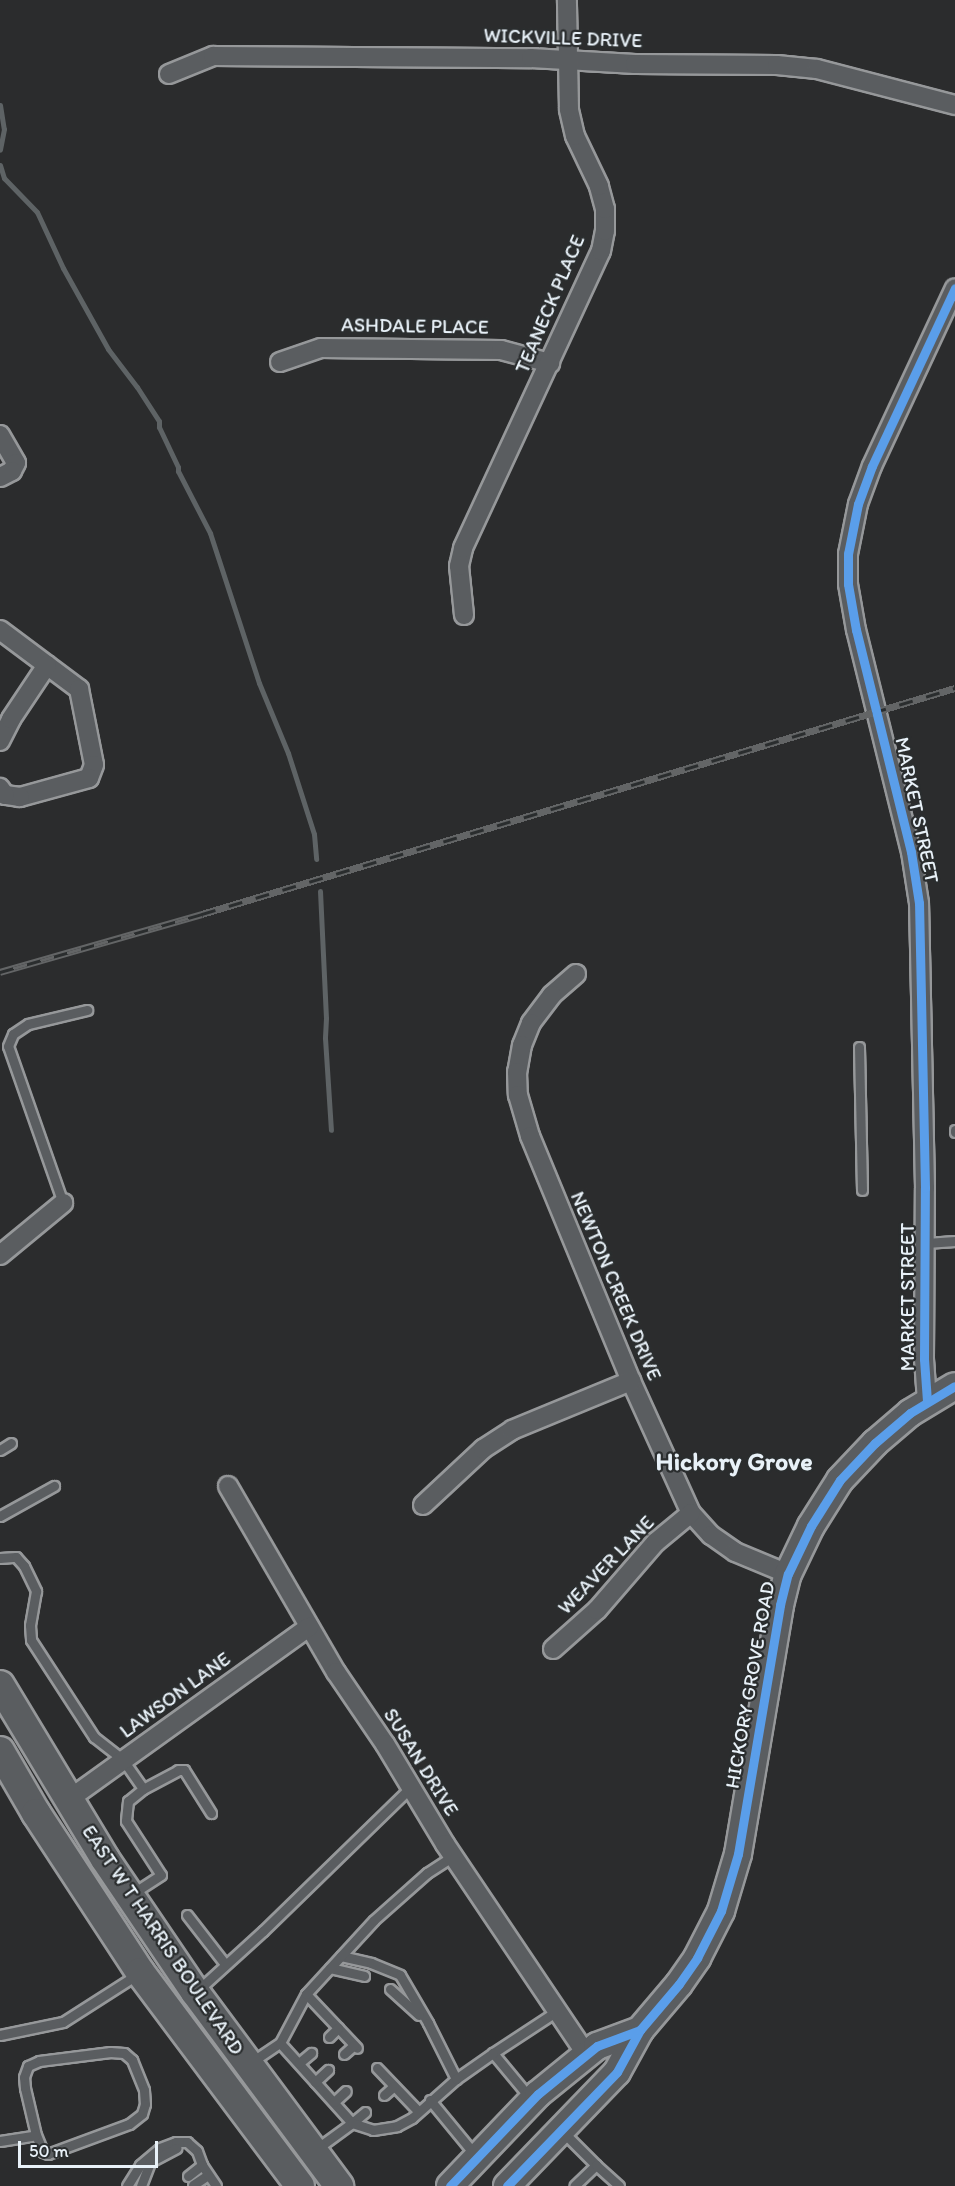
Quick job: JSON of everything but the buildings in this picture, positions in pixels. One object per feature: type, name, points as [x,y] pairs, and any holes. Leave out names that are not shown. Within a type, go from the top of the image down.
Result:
[{"type":"main road","name":"EAST W T HARRIS BOULEVARD","points":[[0,1685],[68,1800],[130,1896],[195,1992],[339,2186]]},
{"type":"main road","name":"EAST W T HARRIS BOULEVARD","points":[[0,1750],[36,1813],[140,1972],[293,2182]]},
{"type":"street","name":"TEANECK PLACE","points":[[464,615],[459,566],[463,548],[601,251],[605,231],[605,209],[599,186],[575,136],[569,109],[567,0]]},
{"type":"street","name":"WICKVILLE DRIVE","points":[[169,74],[213,56],[777,65],[817,69],[955,105]]},
{"type":"street","name":"MARKET STREET","points":[[927,1401],[924,1359],[926,1243],[919,903],[911,852],[856,630],[848,584],[848,554],[858,504],[872,466],[954,292]]},
{"type":"street","name":"ASHDALE PLACE","points":[[280,362],[321,348],[501,350],[550,363]]},
{"type":"street","points":[[0,435],[16,463],[12,471],[0,477]]},
{"type":"street","points":[[0,630],[79,689],[94,765],[89,778],[20,797],[5,795],[0,788]]},
{"type":"street","points":[[0,741],[11,719],[47,665]]},
{"type":"street","name":"NEWTON CREEK DRIVE","points":[[576,974],[552,995],[531,1023],[522,1045],[517,1072],[518,1095],[530,1136],[631,1381],[691,1513],[711,1535],[735,1552],[788,1574]]},
{"type":"street","points":[[0,1255],[63,1203]]},
{"type":"street","points":[[423,1505],[483,1449],[512,1430],[631,1381]]},
{"type":"street","name":"HICKORY GROVE ROAD","points":[[507,2186],[617,2072],[640,2030],[679,1984],[697,1958],[721,1911],[738,1854],[773,1636],[788,1574],[811,1526],[840,1480],[893,1426],[927,1401],[955,1386]]},
{"type":"street","name":"SUSAN DRIVE","points":[[228,1486],[309,1627],[385,1744],[410,1788],[587,2055]]},
{"type":"street","name":"WEAVER LANE","points":[[553,1649],[597,1610],[656,1542],[691,1513]]},
{"type":"street","name":"LAWSON LANE","points":[[68,1800],[309,1627]]},
{"type":"street","name":"HICKORY GROVE ROAD","points":[[450,2186],[532,2100],[597,2046],[640,2030]]},
{"type":"lane","points":[[63,1203],[8,1046],[13,1034],[28,1024],[87,1010]]},
{"type":"lane","points":[[859,1047],[862,1190]]},
{"type":"lane","points":[[926,1243],[955,1241]]},
{"type":"lane","points":[[0,1450],[11,1443]]},
{"type":"lane","points":[[0,1516],[54,1486]]},
{"type":"lane","points":[[0,1558],[16,1557],[24,1566],[36,1591],[30,1625],[32,1640],[94,1737],[123,1760],[143,1789]]},
{"type":"lane","points":[[130,1896],[161,1875],[126,1821],[128,1801],[143,1789],[178,1770],[184,1770],[211,1813]]},
{"type":"lane","points":[[195,1992],[410,1788]]},
{"type":"lane","points":[[248,2064],[280,2043],[306,1994],[405,1891],[453,1856]]},
{"type":"lane","points":[[187,1915],[225,1964]]},
{"type":"lane","points":[[341,1956],[371,1963],[400,1975],[428,2022],[456,2079]]},
{"type":"lane","points":[[330,1968],[364,1976]]},
{"type":"lane","points":[[0,2035],[63,2022],[140,1972]]},
{"type":"lane","points":[[390,1989],[428,2022]]},
{"type":"lane","points":[[306,1994],[356,2046],[344,2054]]},
{"type":"lane","points":[[280,2043],[352,2123],[373,2130],[384,2130],[397,2126],[456,2079],[557,2011]]},
{"type":"lane","points":[[329,2037],[338,2028]]},
{"type":"lane","points":[[110,2052],[124,2053],[132,2060],[144,2090],[145,2104],[142,2114],[129,2124],[48,2154],[40,2149],[36,2135],[25,2088],[24,2077],[28,2066],[39,2061],[110,2052]]},
{"type":"lane","points":[[299,2064],[311,2053]]},
{"type":"lane","points":[[493,2053],[532,2100]]},
{"type":"lane","points":[[377,2068],[418,2111]]},
{"type":"lane","points":[[315,2082],[327,2070]]},
{"type":"lane","points":[[384,2095],[394,2086]]},
{"type":"lane","points":[[333,2102],[346,2091]]},
{"type":"lane","points":[[430,2100],[477,2158]]},
{"type":"lane","points":[[313,2152],[365,2112]]},
{"type":"lane","points":[[561,2130],[619,2186]]},
{"type":"lane","points":[[0,2141],[36,2135]]},
{"type":"lane","points":[[127,2186],[140,2165],[160,2148],[176,2142],[187,2142],[197,2151],[199,2167],[190,2180],[208,2175]]},
{"type":"lane","points":[[141,2186],[150,2162],[178,2146],[186,2147],[199,2167],[216,2186]]},
{"type":"lane","points":[[574,2186],[596,2165]]},
{"type":"waterway","points":[[0,105],[4,129],[0,150]]},
{"type":"waterway","points":[[0,165],[4,178],[37,212],[63,268],[108,349],[159,421],[159,427],[178,471],[210,533],[259,683],[288,753],[314,834],[316,859]]},
{"type":"waterway","points":[[320,891],[331,1130]]},
{"type":"railway","points":[[0,972],[202,914],[955,688]]},
{"type":"cycle path","points":[[927,1401],[924,1359],[925,1188],[919,903],[911,852],[856,630],[848,584],[848,554],[858,504],[872,466],[955,288]]},
{"type":"cycle path","points":[[507,2186],[617,2072],[640,2030],[679,1984],[697,1958],[721,1911],[738,1854],[780,1605],[788,1574],[811,1526],[840,1480],[875,1443],[910,1413],[955,1386]]},
{"type":"cycle path","points":[[450,2186],[538,2094],[597,2046],[640,2030]]},
{"type":"district","name":"Hickory Grove","points":[[734,1462]]}]
